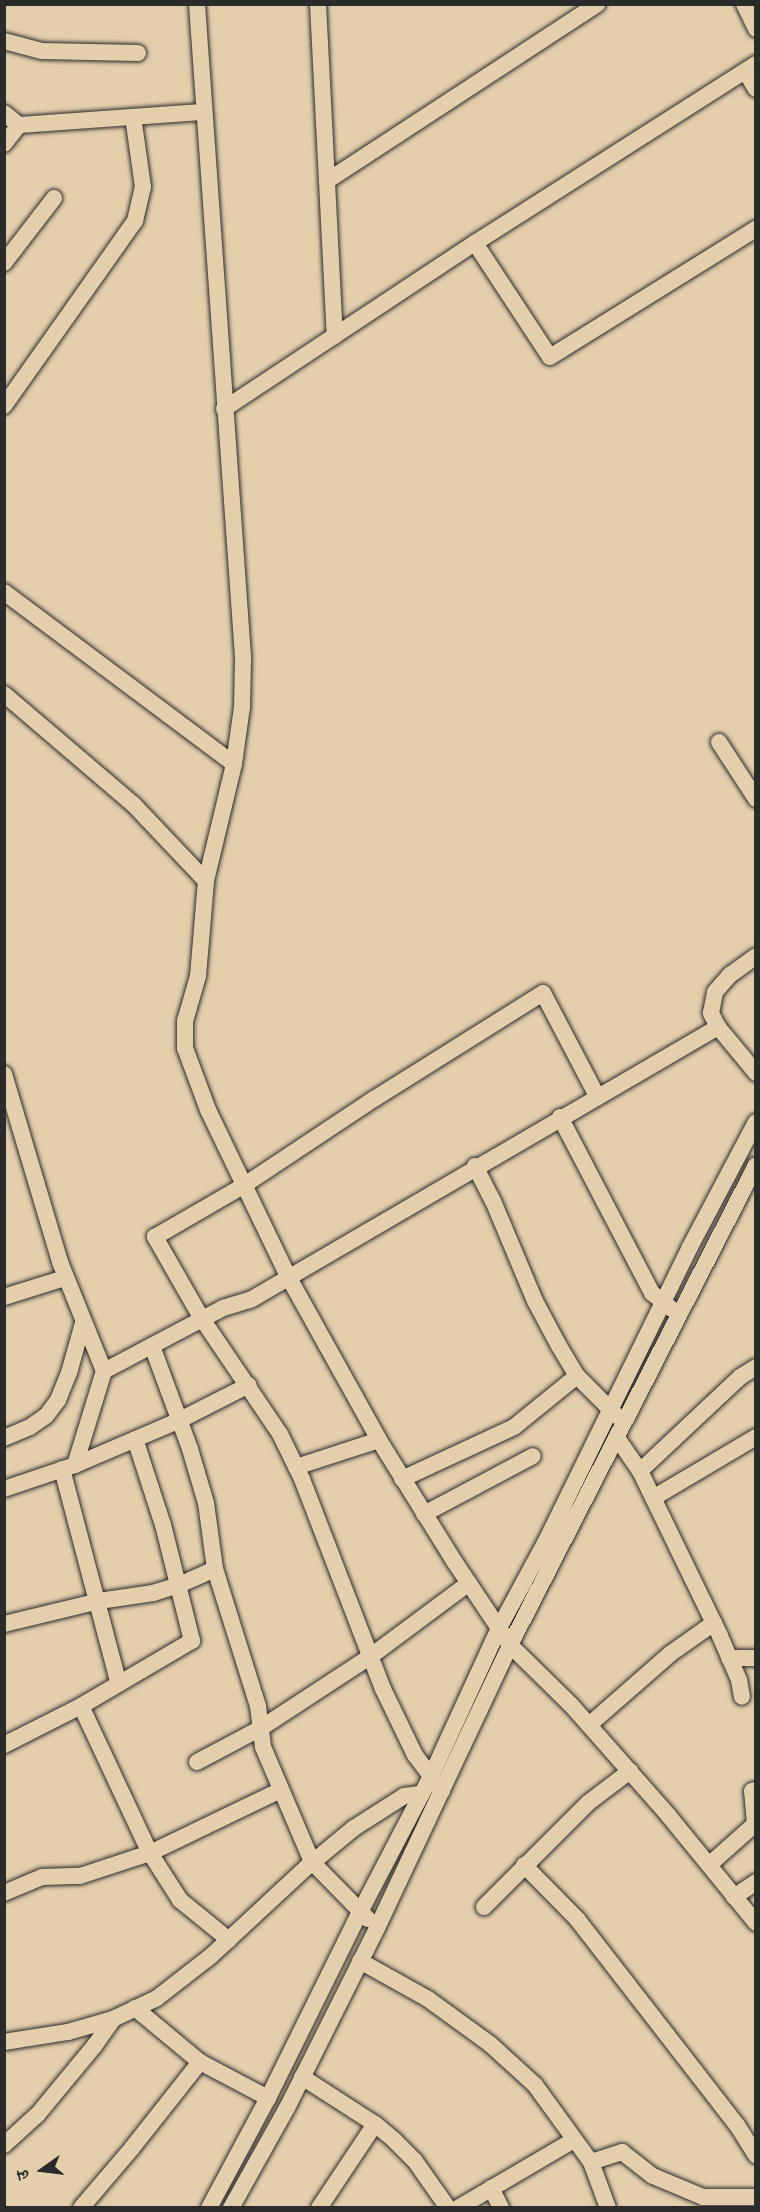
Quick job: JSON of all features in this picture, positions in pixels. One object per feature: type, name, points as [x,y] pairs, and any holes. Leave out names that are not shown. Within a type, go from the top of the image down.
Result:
[{"type":"street","points":[[197,4],[202,112],[243,657],[242,707],[234,764],[206,881],[199,965],[185,1022],[185,1048],[208,1110],[289,1278],[423,1514],[510,1646],[535,1667],[630,1771],[756,1923]]},
{"type":"street","points":[[318,4],[335,336]]},
{"type":"street","points":[[327,181],[597,4]]},
{"type":"street","points":[[744,4],[756,29]]},
{"type":"street","points":[[4,41],[42,51],[138,53]]},
{"type":"street","points":[[224,410],[476,243],[750,68],[756,89]]},
{"type":"street","points":[[4,113],[20,125],[202,112]]},
{"type":"street","points":[[4,406],[135,221],[143,187],[133,117]]},
{"type":"street","points":[[4,144],[20,125]]},
{"type":"street","points":[[4,262],[54,198]]},
{"type":"street","points":[[476,243],[550,357],[756,229]]},
{"type":"street","points":[[4,592],[234,764]]},
{"type":"street","points":[[4,694],[133,804],[206,881]]},
{"type":"street","points":[[719,742],[756,799]]},
{"type":"street","points":[[756,956],[730,975],[715,992],[711,1013],[718,1027],[756,1073]]},
{"type":"street","points":[[442,1791],[406,1736],[382,1689],[296,1467],[280,1434],[249,1385],[202,1319],[155,1237],[243,1186],[374,1099],[543,993],[597,1096]]},
{"type":"street","points":[[119,1684],[69,1467],[104,1371],[223,1308],[252,1299],[560,1117],[718,1027]]},
{"type":"street","points":[[4,1074],[65,1278],[104,1371]]},
{"type":"street","points":[[560,1117],[651,1293],[679,1315]]},
{"type":"street","points":[[208,2208],[268,2098],[360,1912],[431,1776],[499,1628],[756,1122]]},
{"type":"street","points":[[231,2208],[302,2077],[377,1928],[510,1646],[756,1165]]},
{"type":"street","points":[[475,1167],[493,1201],[535,1301],[577,1376],[611,1411],[621,1430],[714,1623],[742,1696]]},
{"type":"street","points":[[4,1297],[65,1278]]},
{"type":"street","points":[[4,1438],[30,1427],[46,1416],[58,1400],[69,1372],[83,1323]]},
{"type":"street","points":[[152,1346],[180,1420],[206,1503],[215,1569],[258,1706],[263,1747],[312,1862],[377,1928]]},
{"type":"street","points":[[640,1472],[740,1377],[756,1367]]},
{"type":"street","points":[[402,1479],[514,1427],[577,1376]]},
{"type":"street","points":[[4,1489],[69,1467],[180,1420],[249,1385]]},
{"type":"street","points":[[653,1498],[756,1437]]},
{"type":"street","points":[[4,1745],[81,1706],[192,1641],[179,1585],[135,1439]]},
{"type":"street","points":[[296,1467],[379,1440]]},
{"type":"street","points":[[423,1514],[533,1456]]},
{"type":"street","points":[[4,1624],[99,1601],[153,1593],[179,1585],[215,1569]]},
{"type":"street","points":[[197,1762],[261,1728],[371,1656],[469,1583]]},
{"type":"street","points":[[589,1725],[670,1654],[714,1623]]},
{"type":"street","points":[[729,1659],[756,1658]]},
{"type":"street","points":[[81,1706],[150,1853],[180,1900],[229,1940]]},
{"type":"street","points":[[484,1906],[588,1803],[630,1771]]},
{"type":"street","points":[[4,1893],[42,1877],[80,1876],[150,1853],[281,1790]]},
{"type":"street","points":[[708,1865],[755,1824],[752,1791],[756,1790]]},
{"type":"street","points":[[4,2042],[68,2032],[113,2019],[157,1998],[229,1940],[312,1862],[354,1828],[404,1796],[420,1794]]},
{"type":"street","points":[[524,1864],[577,1919],[737,2125],[756,2155]]},
{"type":"street","points":[[734,1896],[756,1882]]},
{"type":"street","points":[[360,1961],[428,1999],[490,2044],[535,2085],[591,2162],[608,2208]]},
{"type":"street","points":[[135,2008],[200,2062],[268,2098]]},
{"type":"street","points":[[4,2145],[38,2114],[95,2045],[113,2019]]},
{"type":"street","points":[[81,2208],[200,2062]]},
{"type":"street","points":[[302,2077],[375,2124],[415,2161],[448,2208]]},
{"type":"street","points":[[319,2208],[375,2124]]},
{"type":"street","points":[[458,2208],[574,2140]]},
{"type":"street","points":[[591,2162],[622,2152],[653,2175],[703,2197],[756,2197]]},
{"type":"street","points":[[491,2188],[501,2208]]}]
